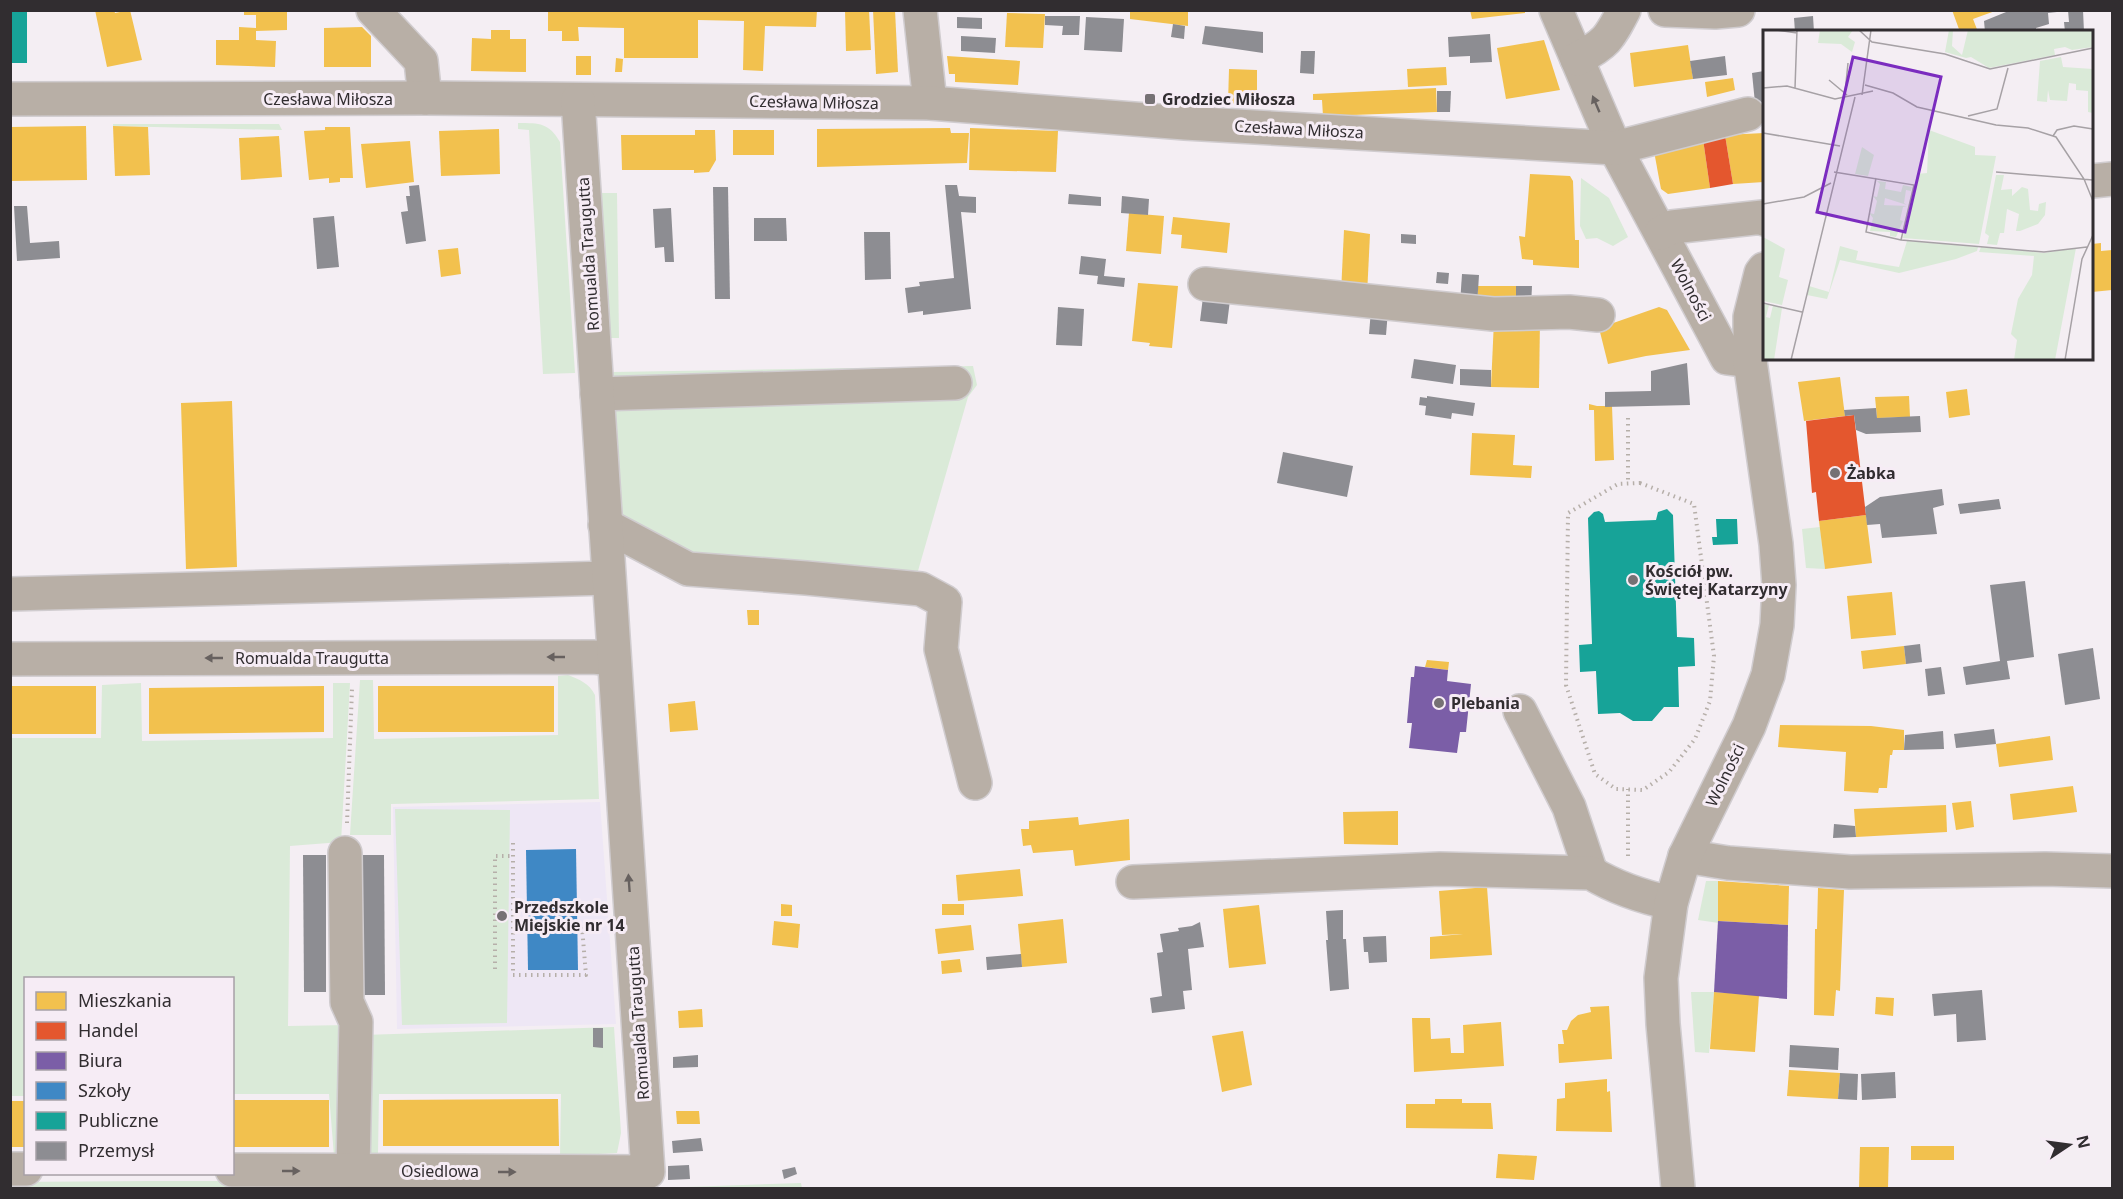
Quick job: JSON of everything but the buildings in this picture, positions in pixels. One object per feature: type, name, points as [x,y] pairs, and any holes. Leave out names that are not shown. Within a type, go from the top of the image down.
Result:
[{"type":"street","points":[[373,10],[421,61],[425,98]]},
{"type":"street","points":[[920,10],[930,103]]},
{"type":"street","points":[[1556,10],[1615,148],[1661,233],[1672,227],[1763,218]]},
{"type":"street","points":[[1577,60],[1609,38],[1624,10]]},
{"type":"street","points":[[1665,10],[1715,12],[1738,10]]},
{"type":"street","name":"Czesława Miłosza","points":[[10,99],[425,98],[930,103],[1185,123],[1615,148],[1748,114]]},
{"type":"street","name":"Romualda Traugutta","points":[[578,100],[648,1172]]},
{"type":"street","points":[[2093,181],[2112,179]]},
{"type":"street","name":"Wolności","points":[[1661,233],[1727,358],[1750,361]]},
{"type":"street","name":"Wolności","points":[[1678,1188],[1661,978],[1671,903],[1685,856],[1749,726],[1768,675],[1777,625],[1779,585],[1776,544],[1750,361],[1750,317],[1763,270]]},
{"type":"street","points":[[1205,284],[1493,314],[1569,312],[1598,315]]},
{"type":"street","points":[[597,394],[955,383]]},
{"type":"street","points":[[605,525],[688,570],[921,589],[945,602],[941,649],[975,783]]},
{"type":"street","points":[[10,594],[608,578]]},
{"type":"street","name":"Romualda Traugutta","points":[[10,658],[593,657],[614,659]]},
{"type":"street","points":[[1520,711],[1569,807],[1591,873]]},
{"type":"street","points":[[345,853],[346,1002],[356,1022],[353,1171]]},
{"type":"street","points":[[1685,856],[1728,863],[1850,872],[2045,869],[2112,871]]},
{"type":"street","points":[[1133,882],[1440,869],[1591,873],[1636,894],[1671,903]]},
{"type":"street","name":"Osiedlowa","points":[[234,1170],[648,1172]]},
{"type":"path","points":[[1628,418],[1628,483]]},
{"type":"path","points":[[1640,483],[1694,504],[1714,656],[1710,701],[1695,739],[1670,772],[1643,790],[1628,789],[1616,789],[1595,774],[1566,685],[1568,513],[1618,484],[1640,483]]},
{"type":"path","points":[[345,853],[353,684]]},
{"type":"path","points":[[1628,789],[1628,858]]},
{"type":"path","points":[[513,843],[513,975],[586,975],[582,927],[604,927]]},
{"type":"path","points":[[495,969],[495,856],[513,856]]},
{"type":"shaded area","name":"Przedszkole Miejskie nr 14","points":[[600,802],[616,1024],[397,1029],[393,807]]},
{"type":"green space","points":[[518,123],[543,125],[552,131],[560,142],[575,373],[543,374],[529,130],[518,129]]},
{"type":"green space","points":[[113,124],[279,124],[282,130],[113,126]]},
{"type":"green space","points":[[1581,178],[1609,198],[1628,237],[1613,246],[1597,238],[1586,239],[1580,226]]},
{"type":"green space","points":[[601,193],[617,193],[619,338],[607,338]]},
{"type":"green space","points":[[973,366],[977,385],[968,397],[918,571],[624,555],[613,372]]},
{"type":"green space","points":[[1820,527],[1825,569],[1806,568],[1802,529]]},
{"type":"green space","points":[[568,675],[587,685],[595,695],[599,799],[391,804],[391,835],[350,835],[360,680],[373,680],[374,739],[558,735],[558,676]]},
{"type":"green space","points":[[141,683],[142,741],[333,738],[333,683],[350,683],[341,842],[290,846],[288,1026],[348,1025],[345,1156],[334,1156],[329,1094],[234,1094],[234,977],[24,977],[24,1096],[11,1096],[10,738],[101,738],[102,685]]},
{"type":"green space","points":[[395,809],[510,810],[507,1023],[402,1025]]},
{"type":"green space","points":[[1706,881],[1718,881],[1719,923],[1698,920]]},
{"type":"green space","points":[[1691,992],[1714,992],[1709,1053],[1695,1052]]},
{"type":"green space","points":[[614,1027],[621,1133],[617,1153],[560,1156],[561,1094],[379,1094],[378,1153],[359,1154],[363,1035]]},
{"type":"green space","points":[[472,1181],[648,1188],[11,1188],[10,1182]]},
{"type":"green space","points":[[801,1183],[802,1188],[658,1188]]},
{"type":"place","name":"Grodziec Miłosza","points":[[1150,99]]},
{"type":"place","name":"Żabka","points":[[1835,473]]},
{"type":"place","name":"Kościół pw. Świętej Katarzyny","points":[[1633,580]]},
{"type":"place","name":"Plebania","points":[[1439,703]]},
{"type":"place","name":"Przedszkole Miejskie nr 14","points":[[502,916]]}]
